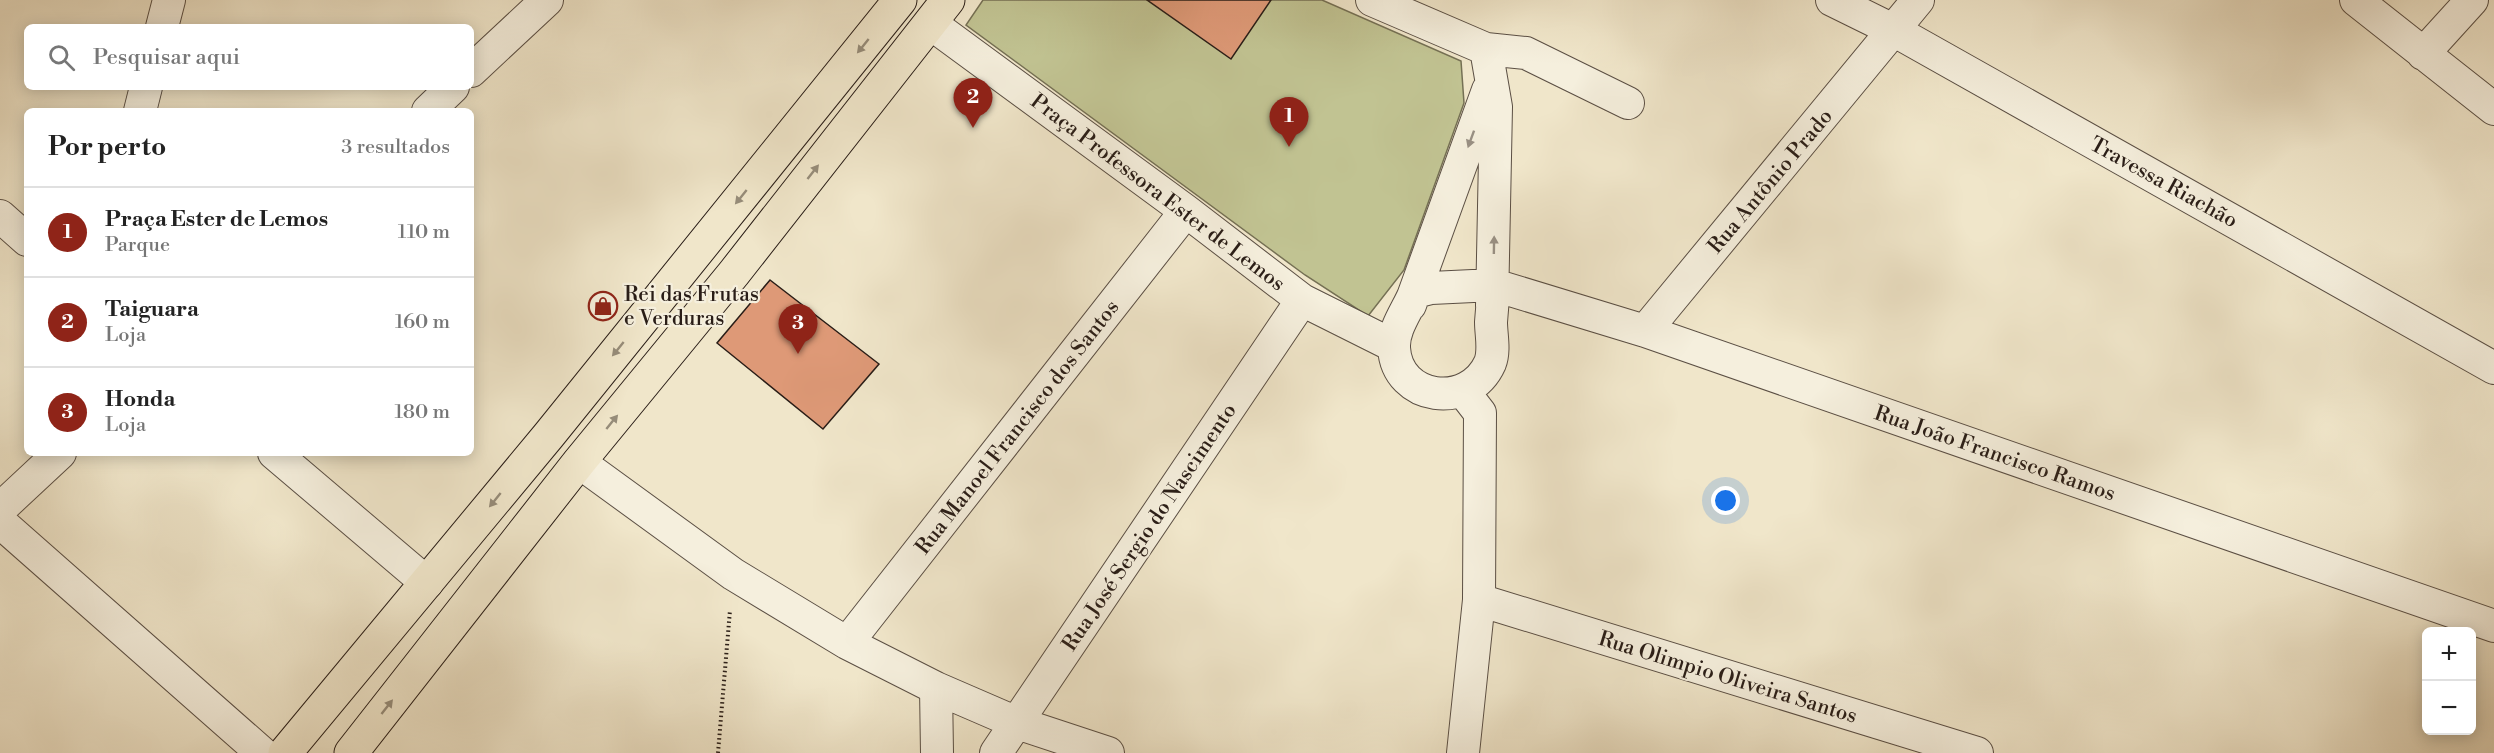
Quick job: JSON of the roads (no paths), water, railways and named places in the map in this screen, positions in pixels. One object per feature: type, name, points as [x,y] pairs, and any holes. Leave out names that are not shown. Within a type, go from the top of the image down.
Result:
[{"type":"main road","points":[[285,753],[427,583],[900,0]]},
{"type":"main road","points":[[351,753],[579,462],[734,273],[939,11]]},
{"type":"street","points":[[163,24],[168,0]]},
{"type":"street","points":[[474,68],[547,0]]},
{"type":"street","points":[[1372,0],[1486,49],[1526,53],[1628,103]]},
{"type":"street","name":"Travessa Riachão","points":[[1832,0],[1895,31],[2494,368]]},
{"type":"street","name":"Rua Antônio Prado","points":[[1644,331],[1895,31],[1918,0]]},
{"type":"street","points":[[2356,0],[2494,109]]},
{"type":"street","points":[[2423,54],[2472,0]]},
{"type":"street","name":"Praça Professora Ester de Lemos","points":[[939,11],[1186,211],[1302,300],[1394,346]]},
{"type":"street","points":[[1486,49],[1496,106],[1491,362],[1480,379],[1463,391],[1448,395],[1431,394],[1416,387],[1404,376],[1396,362],[1394,346],[1397,327],[1411,302],[1491,84]]},
{"type":"street","points":[[141,108],[145,90]]},
{"type":"street","points":[[431,108],[450,90]]},
{"type":"street","name":"Rua Manoel Francisco dos Santos","points":[[848,643],[1186,211]]},
{"type":"street","points":[[0,216],[24,237]]},
{"type":"street","points":[[1411,302],[1431,288],[1494,285]]},
{"type":"street","name":"Rua João Francisco Ramos","points":[[1494,285],[1644,331],[2494,626]]},
{"type":"street","name":"Rua José Sergio do Nascimento","points":[[996,753],[1302,300]]},
{"type":"street","points":[[1463,391],[1480,413],[1479,600],[1463,753]]},
{"type":"street","points":[[0,509],[57,456]]},
{"type":"street","points":[[278,456],[427,583]]},
{"type":"street","points":[[579,462],[733,574],[848,643],[936,688],[1017,723],[1108,753]]},
{"type":"street","points":[[0,522],[262,753]]},
{"type":"street","name":"Rua Olimpio Oliveira Santos","points":[[1479,600],[1977,753]]},
{"type":"street","points":[[936,688],[937,753]]},
{"type":"place","name":"Taiguara","points":[[973,128]]},
{"type":"place","name":"Praça Ester de Lemos","points":[[1289,147]]},
{"type":"place","name":"Rei das Frutas e Verduras","points":[[603,306]]},
{"type":"place","name":"Honda","points":[[798,354]]}]
